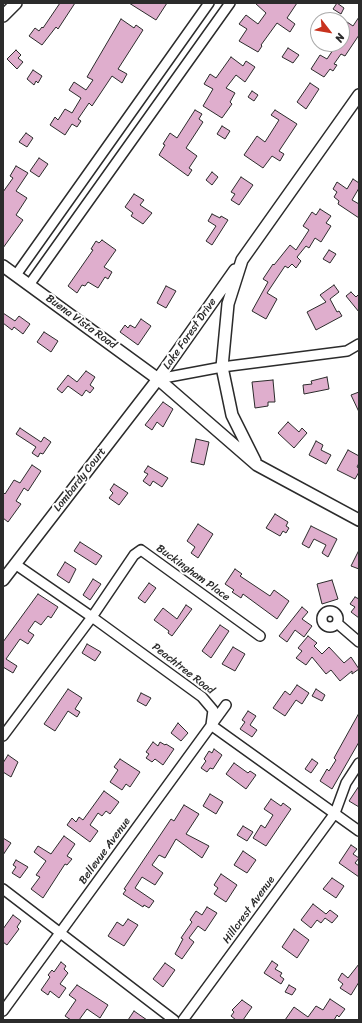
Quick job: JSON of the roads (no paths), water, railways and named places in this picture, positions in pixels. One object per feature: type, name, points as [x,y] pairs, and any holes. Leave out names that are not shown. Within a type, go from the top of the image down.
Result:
[{"type":"street","points":[[3,16],[16,3]]},
{"type":"street","points":[[16,275],[209,3]]},
{"type":"street","points":[[30,285],[129,145],[225,5]]},
{"type":"street","name":"Lake Forest Drive","points":[[359,95],[158,379],[257,465],[359,520]]},
{"type":"street","points":[[115,135],[129,145]]},
{"type":"street","name":"Lake Forest Drive","points":[[242,260],[228,304],[222,367],[232,415],[257,465]]},
{"type":"street","name":"Buena Vista Road","points":[[3,266],[158,379]]},
{"type":"street","points":[[158,379],[222,367],[347,351],[359,344]]},
{"type":"street","name":"Lombardy Court","points":[[3,580],[158,379]]},
{"type":"street","name":"Buckingham Place","points":[[92,617],[134,555],[141,550],[260,636]]},
{"type":"street","name":"Peachtree Road","points":[[15,564],[92,617],[202,698],[213,710],[211,725]]},
{"type":"street","points":[[3,736],[92,617]]},
{"type":"street","points":[[336,623],[359,642]]},
{"type":"street","name":"Bellevue Avenue","points":[[3,1011],[226,705]]},
{"type":"street","points":[[211,725],[359,831]]},
{"type":"street","name":"Hillcrest Avenue","points":[[183,1020],[335,813],[346,783],[359,763]]},
{"type":"street","points":[[3,889],[174,1020]]}]
